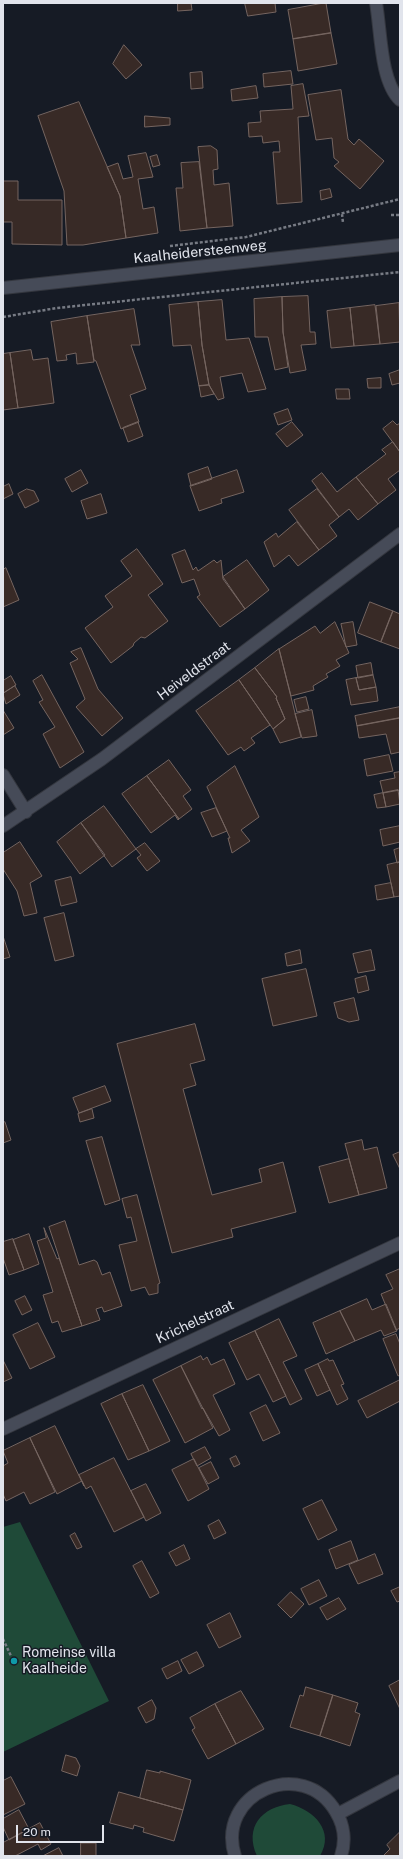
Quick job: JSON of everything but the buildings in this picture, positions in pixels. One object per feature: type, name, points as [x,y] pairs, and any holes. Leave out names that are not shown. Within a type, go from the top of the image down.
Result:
[{"type":"street","points":[[376,3],[386,76],[390,88],[400,100]]},
{"type":"street","name":"Kaalheidersteenweg","points":[[3,288],[400,245]]},
{"type":"street","name":"Heiveldstraat","points":[[3,826],[26,812],[102,759],[400,534]]},
{"type":"street","points":[[3,775],[26,812]]},
{"type":"street","name":"Krichelstraat","points":[[3,1429],[400,1243]]},
{"type":"street","points":[[338,1814],[400,1781]]},
{"type":"street","points":[[234,1856],[232,1838],[236,1818],[245,1804],[265,1788],[290,1783],[306,1787],[321,1795],[338,1814],[343,1832],[341,1856]]},
{"type":"path","points":[[166,247],[246,237],[400,199]]},
{"type":"path","points":[[342,214],[343,222]]},
{"type":"path","points":[[391,215],[400,215]]},
{"type":"path","points":[[3,317],[57,308],[400,272]]},
{"type":"path","points":[[3,1639],[10,1656]]},
{"type":"green space","points":[[20,1522],[109,1701],[3,1752],[3,1527]]},
{"type":"green space","points":[[290,1804],[307,1811],[320,1823],[325,1838],[324,1847],[320,1856],[257,1856],[253,1836],[254,1828],[258,1820],[271,1809]]},
{"type":"place","name":"Romeinse villa Kaalheide","points":[[14,1661]]}]
